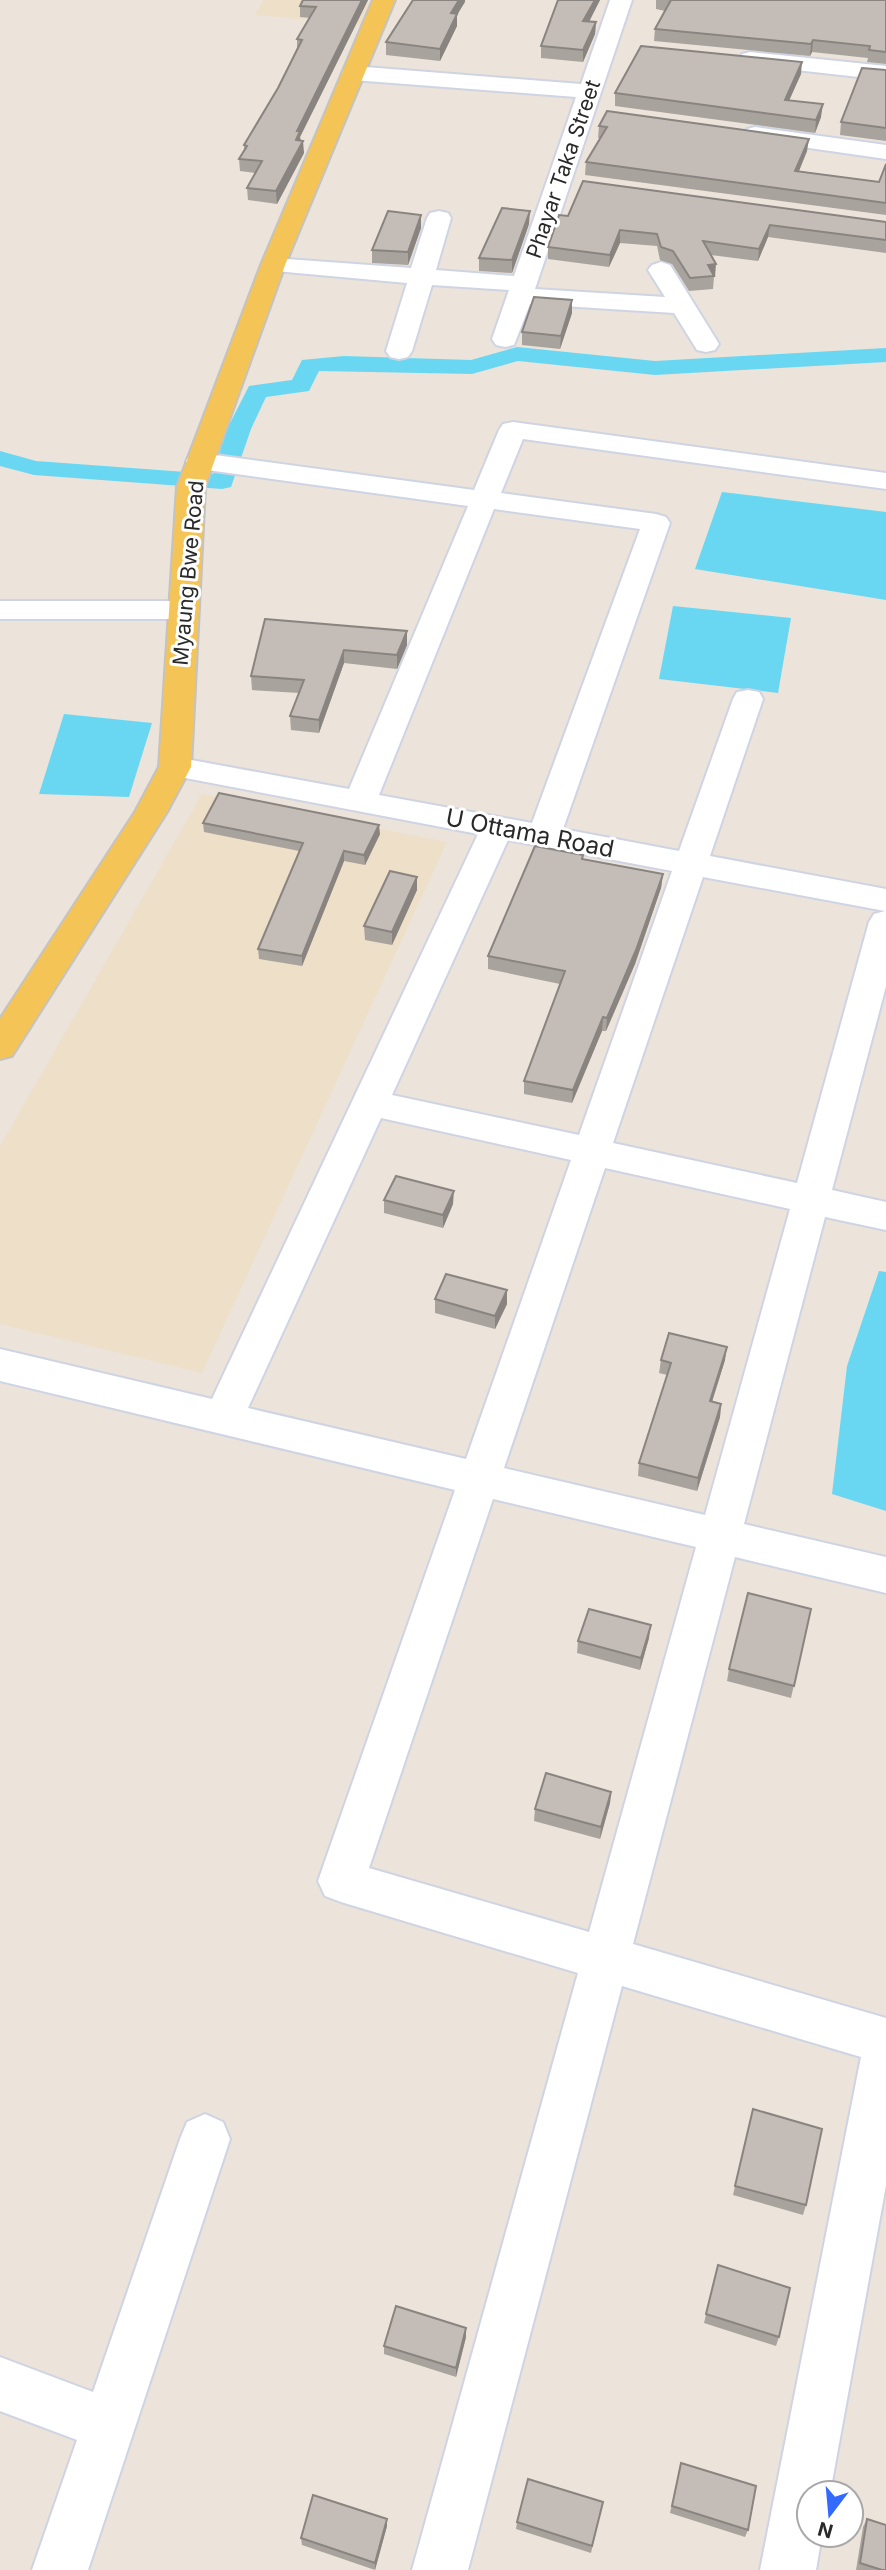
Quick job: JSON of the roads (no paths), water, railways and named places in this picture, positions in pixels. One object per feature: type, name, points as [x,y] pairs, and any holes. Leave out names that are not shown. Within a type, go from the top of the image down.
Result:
[{"type":"main road","name":"Myaung Bwe Road","points":[[0,1047],[151,812],[175,767],[184,610],[209,470],[272,265],[384,0]]},
{"type":"street","name":"Phayar Taka Street","points":[[505,339],[621,0]]},
{"type":"street","points":[[605,45],[632,47]]},
{"type":"street","points":[[726,57],[886,73]]},
{"type":"street","points":[[353,73],[586,101],[610,115]]},
{"type":"street","points":[[734,132],[886,152]]},
{"type":"street","points":[[559,180],[586,184]]},
{"type":"street","points":[[399,351],[439,218]]},
{"type":"street","points":[[272,265],[421,277],[682,306]]},
{"type":"street","points":[[660,270],[706,344]]},
{"type":"street","points":[[360,801],[487,499],[513,430],[886,481]]},
{"type":"street","points":[[209,470],[487,499],[656,523],[544,836]]},
{"type":"street","points":[[0,610],[184,610]]},
{"type":"street","points":[[748,699],[341,1881],[886,2041]]},
{"type":"street","name":"U Ottama Road","points":[[175,767],[886,900]]},
{"type":"street","points":[[223,1417],[498,827]]},
{"type":"street","points":[[440,2570],[886,922]]},
{"type":"street","points":[[370,1103],[886,1216]]},
{"type":"street","points":[[0,1365],[886,1575]]},
{"type":"street","points":[[788,2570],[886,2052]]},
{"type":"street","points":[[60,2570],[205,2139]]},
{"type":"street","points":[[0,2384],[109,2425]]},
{"type":"water","points":[[722,492],[886,512],[886,600],[695,569]]},
{"type":"water","points":[[673,606],[791,618],[778,693],[659,679]]},
{"type":"water","points":[[64,714],[152,723],[129,797],[39,794]]},
{"type":"water","points":[[879,1271],[886,1272],[886,1511],[832,1494],[847,1366]]},
{"type":"waterway","points":[[0,458],[34,468],[222,482],[239,429],[257,391],[301,386],[310,365],[344,363],[472,367],[517,354],[655,368],[886,355]]}]
